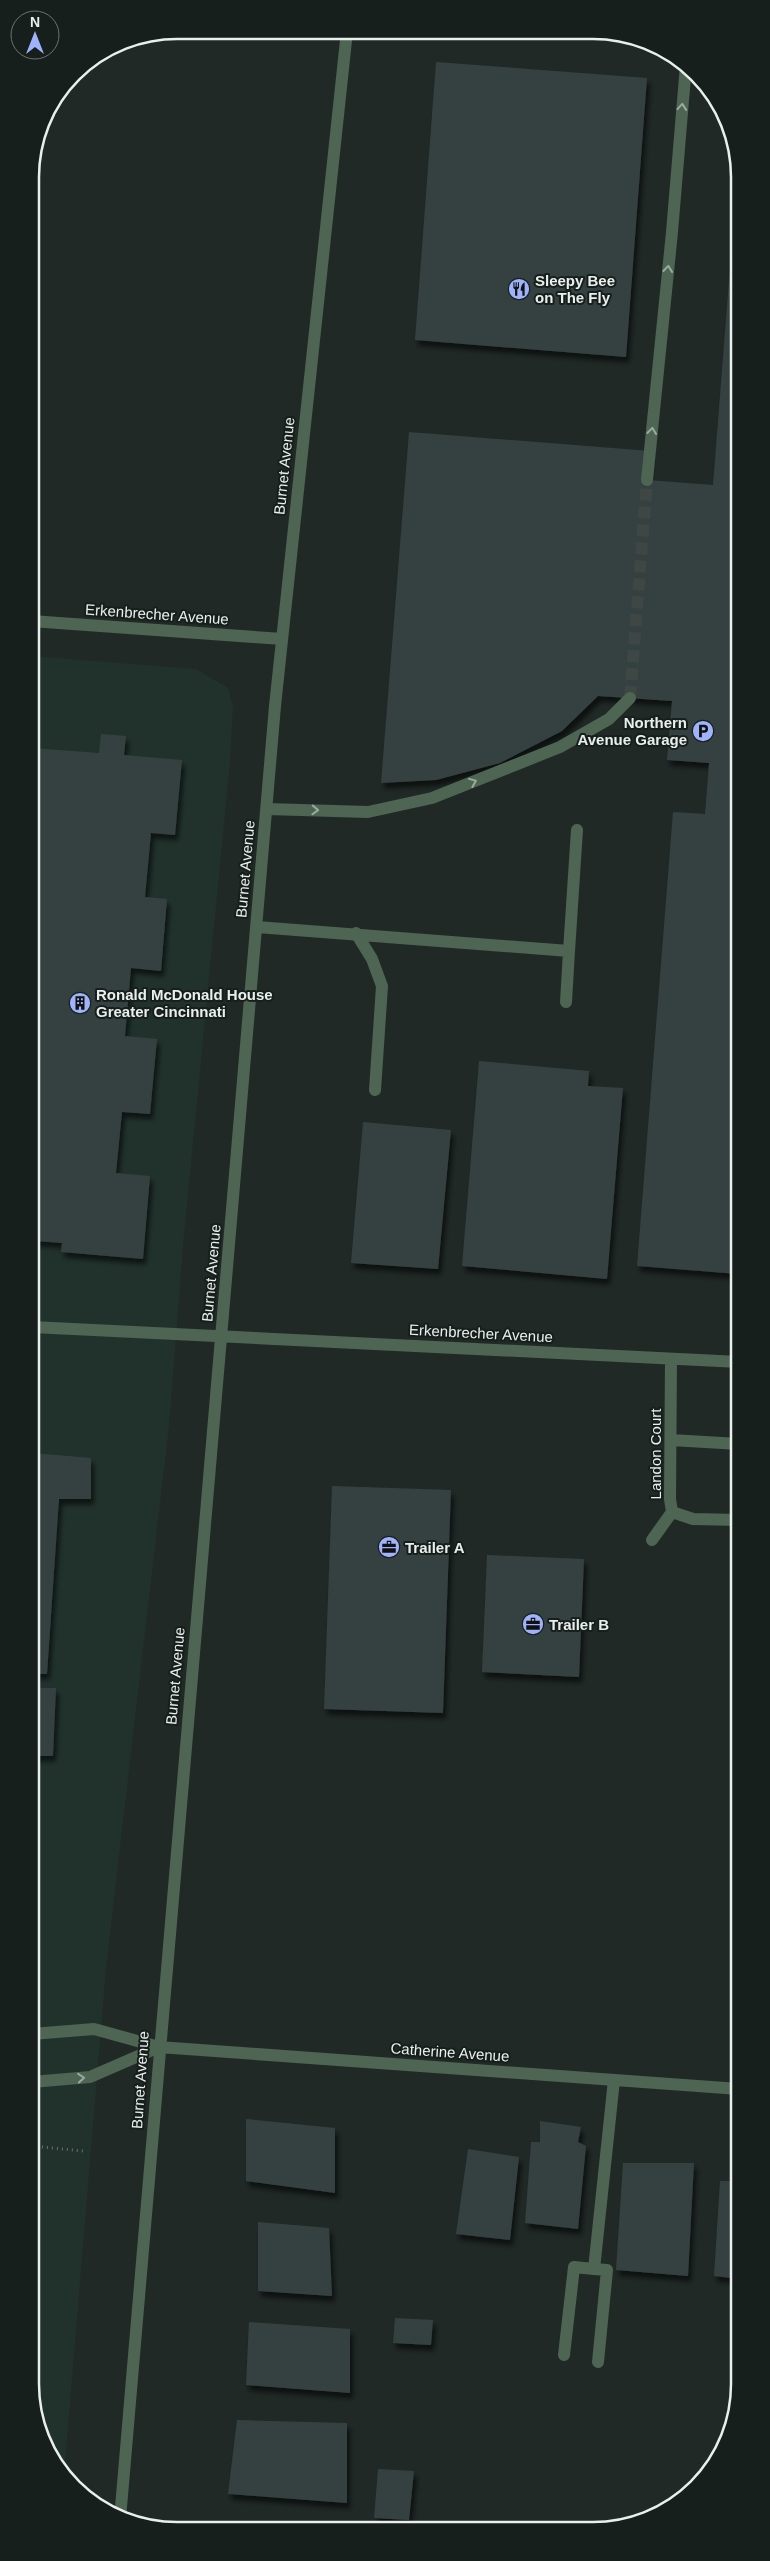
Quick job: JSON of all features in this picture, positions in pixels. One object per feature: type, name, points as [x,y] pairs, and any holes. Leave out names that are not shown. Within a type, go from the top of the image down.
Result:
[{"type":"street","name":"Burnet Avenue","points":[[121,2510],[159,2047],[282,639],[346,39]]},
{"type":"street","points":[[647,480],[672,232],[685,74]]},
{"type":"street","name":"Erkenbrecher Avenue","points":[[39,622],[282,639]]},
{"type":"street","points":[[267,809],[368,812],[432,798],[560,747],[609,719],[630,698]]},
{"type":"street","points":[[566,1002],[577,830]]},
{"type":"street","points":[[257,927],[356,933],[569,951]]},
{"type":"street","points":[[356,933],[372,959],[382,986],[375,1090]]},
{"type":"street","name":"Erkenbrecher Avenue","points":[[39,1327],[731,1362]]},
{"type":"street","name":"Landon Court","points":[[671,1359],[670,1499],[672,1512],[693,1519],[731,1520]]},
{"type":"street","points":[[671,1440],[731,1444]]},
{"type":"street","points":[[652,1540],[672,1512]]},
{"type":"street","name":"Catherine Avenue","points":[[39,2033],[94,2029],[159,2047],[731,2088]]},
{"type":"street","name":"Catherine Avenue","points":[[39,2081],[90,2077],[159,2047]]},
{"type":"street","points":[[594,2268],[614,2080]]},
{"type":"street","points":[[564,2355],[574,2267],[607,2270],[598,2362]]},
{"type":"path","points":[[39,2147],[83,2151]]},
{"type":"shaded area","points":[[39,657],[196,669],[228,688],[233,706],[230,761],[183,1246],[169,1425],[106,1968],[65,2465],[57,2453],[46,2428],[41,2411],[39,2384]]},
{"type":"building","points":[[436,62],[647,78],[626,357],[415,340]]},
{"type":"building","points":[[731,255],[731,1273],[637,1266],[673,812],[705,814],[709,763],[667,760],[672,701],[598,696],[562,731],[500,763],[436,780],[381,783],[409,432],[650,451],[647,480],[713,485]]},
{"type":"building","name":"Ronald McDonald House Greater Cincinnati","points":[[101,734],[126,736],[124,755],[182,760],[175,835],[151,833],[145,897],[167,899],[161,971],[131,968],[125,1036],[157,1039],[150,1114],[122,1112],[116,1173],[150,1176],[143,1259],[61,1252],[62,1243],[39,1241],[39,749],[99,753]]},
{"type":"building","points":[[479,1061],[589,1071],[588,1086],[623,1088],[607,1279],[462,1266]]},
{"type":"building","points":[[363,1122],[451,1130],[438,1269],[351,1263]]},
{"type":"building","points":[[39,1454],[91,1458],[91,1499],[59,1499],[47,1674],[39,1674]]},
{"type":"building","name":"Trailer A","points":[[332,1486],[451,1490],[443,1713],[324,1709]]},
{"type":"building","name":"Trailer B","points":[[487,1555],[584,1559],[579,1677],[482,1672]]},
{"type":"building","points":[[39,1688],[56,1688],[53,1756],[39,1756]]},
{"type":"building","points":[[246,2119],[335,2128],[335,2193],[246,2181]]},
{"type":"building","points":[[540,2121],[581,2127],[578,2142],[586,2146],[578,2229],[525,2223],[531,2142],[540,2142]]},
{"type":"building","points":[[468,2149],[519,2157],[510,2240],[456,2234]]},
{"type":"building","points":[[623,2163],[694,2163],[688,2276],[616,2270]]},
{"type":"building","points":[[720,2181],[731,2181],[731,2278],[714,2276]]},
{"type":"building","points":[[258,2222],[329,2228],[332,2296],[258,2291]]},
{"type":"building","points":[[395,2318],[433,2320],[431,2345],[393,2343]]},
{"type":"building","points":[[249,2322],[350,2329],[350,2393],[246,2385]]},
{"type":"building","points":[[237,2420],[347,2423],[347,2503],[228,2494]]},
{"type":"building","points":[[378,2469],[414,2471],[409,2520],[374,2518]]},
{"type":"tunnel","points":[[630,698],[647,480]]},
{"type":"place","name":"Sleepy Bee on The Fly","points":[[519,289]]},
{"type":"place","name":"Northern Avenue Garage","points":[[703,731]]},
{"type":"place","name":"Ronald McDonald House Greater Cincinnati","points":[[80,1003]]},
{"type":"place","name":"Trailer A","points":[[389,1547]]},
{"type":"place","name":"Trailer B","points":[[533,1624]]}]
